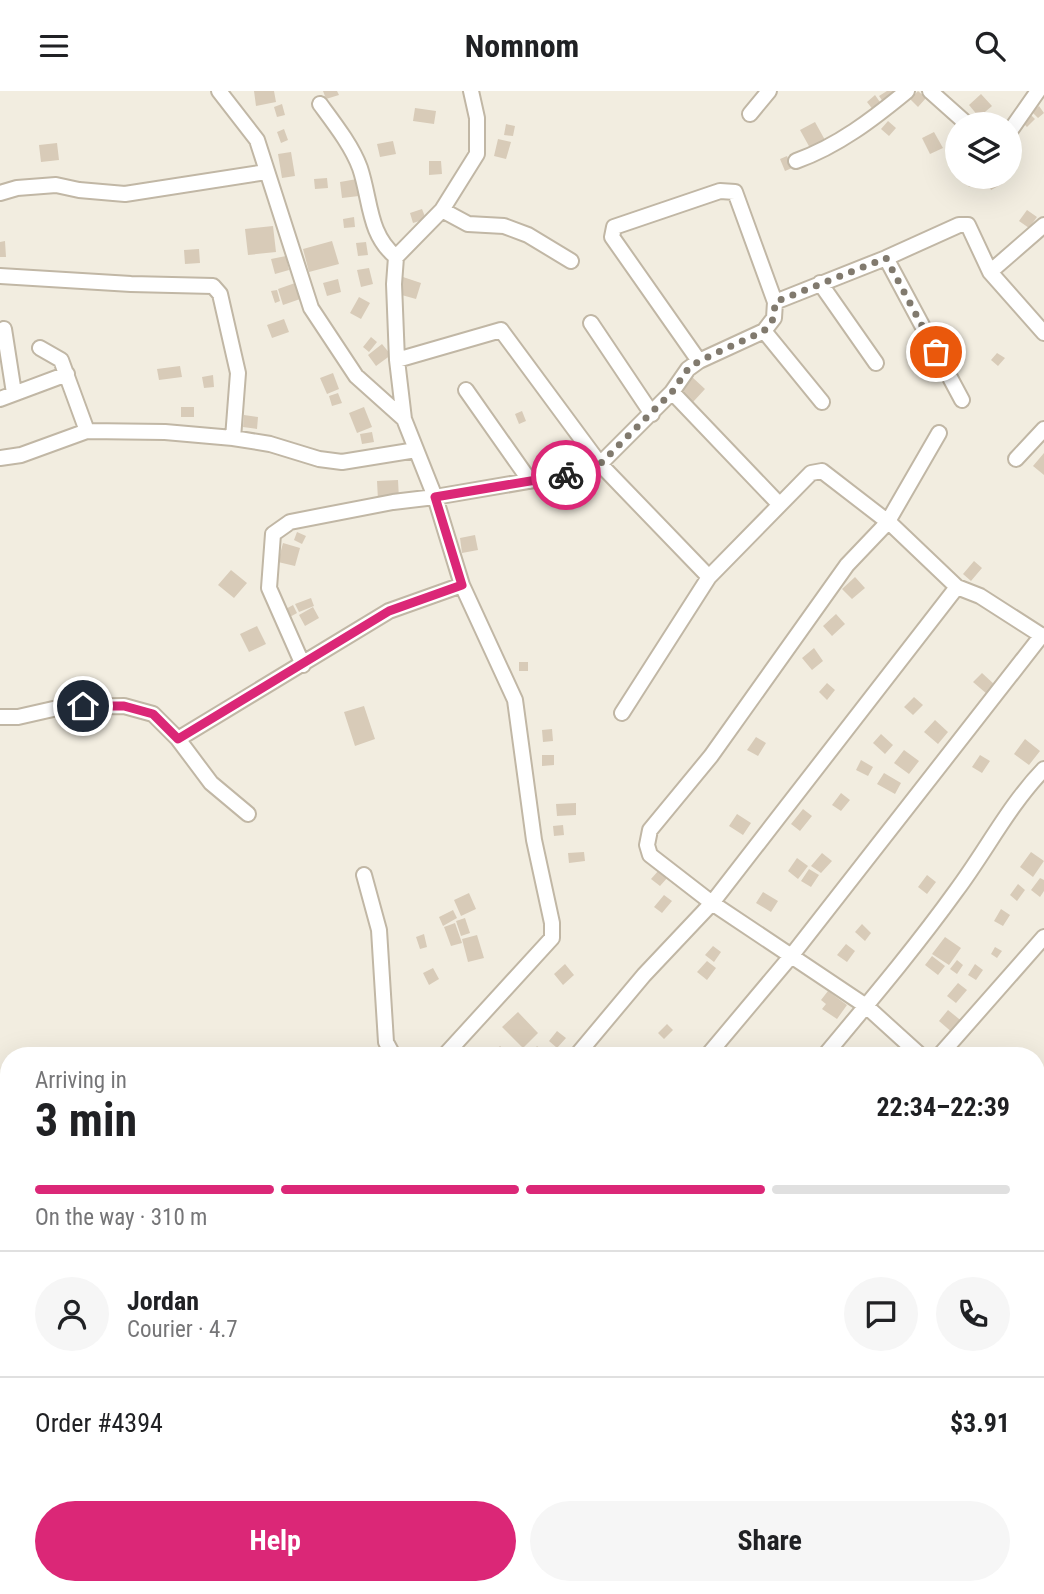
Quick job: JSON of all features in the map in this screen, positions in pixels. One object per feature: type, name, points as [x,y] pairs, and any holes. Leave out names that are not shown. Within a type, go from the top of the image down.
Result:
[{"type":"street","points":[[219,91],[257,140],[311,308],[356,376],[404,419]]},
{"type":"street","points":[[452,1047],[552,937],[552,923],[534,840],[515,700],[462,585],[435,497],[404,419],[397,360],[394,284],[396,257],[442,210],[477,154],[477,118],[471,91]]},
{"type":"street","points":[[750,114],[769,91]]},
{"type":"street","points":[[796,161],[817,154],[841,140],[907,91]]},
{"type":"street","points":[[930,91],[954,112]]},
{"type":"street","points":[[1022,114],[1038,91]]},
{"type":"street","points":[[320,104],[360,167],[376,229],[384,247],[396,257]]},
{"type":"street","points":[[0,193],[17,188],[57,185],[125,194],[266,172]]},
{"type":"street","points":[[303,665],[269,588],[273,534],[290,522],[393,502],[581,472],[600,464],[652,414],[688,369],[699,361],[764,331],[774,318],[775,302],[736,192],[720,191],[614,227],[612,237],[699,361]]},
{"type":"street","points":[[442,210],[468,224],[504,226],[528,235],[571,261]]},
{"type":"street","points":[[775,302],[886,258],[959,225],[968,225],[990,272],[1044,333]]},
{"type":"street","points":[[990,272],[1044,225]]},
{"type":"street","points":[[886,258],[961,400]]},
{"type":"street","points":[[0,276],[212,286],[220,294],[238,373],[233,438]]},
{"type":"street","points":[[820,283],[876,363]]},
{"type":"street","points":[[591,323],[652,414]]},
{"type":"street","points":[[4,329],[14,393]]},
{"type":"street","points":[[397,360],[501,330],[600,464],[709,577]]},
{"type":"street","points":[[764,331],[821,402]]},
{"type":"street","points":[[40,348],[61,361],[87,431]]},
{"type":"street","points":[[0,399],[67,374]]},
{"type":"street","points":[[466,390],[530,481]]},
{"type":"street","points":[[672,392],[779,504]]},
{"type":"street","points":[[1016,459],[1044,429]]},
{"type":"street","points":[[0,458],[21,455],[87,431],[165,432],[233,438],[342,462],[416,450]]},
{"type":"street","points":[[911,1047],[866,1006],[712,903],[650,855],[647,845],[650,830],[711,756],[847,565],[887,523],[939,433]]},
{"type":"street","points":[[622,713],[709,577],[811,473],[822,471],[887,523],[957,587],[980,596],[1043,636],[792,955],[715,1047]]},
{"type":"street","points":[[178,739],[389,611],[462,585]]},
{"type":"street","points":[[583,1047],[644,975],[712,903],[957,587]]},
{"type":"street","points":[[0,717],[18,717],[62,707],[124,706],[153,714],[178,739],[211,783],[248,814]]},
{"type":"street","points":[[832,1047],[958,888],[994,832],[1044,769]]},
{"type":"street","points":[[364,875],[379,930],[386,1042],[389,1047]]},
{"type":"street","points":[[947,1047],[1044,937]]},
{"type":"building","points":[[254,91],[274,91],[276,102],[256,106]]},
{"type":"building","points":[[323,91],[337,91],[339,95],[326,99]]},
{"type":"building","points":[[893,91],[898,98],[886,106],[879,96]]},
{"type":"building","points":[[918,91],[926,98],[918,107],[910,99]]},
{"type":"building","points":[[981,94],[992,106],[985,112],[975,112],[969,105]]},
{"type":"building","points":[[875,95],[882,105],[874,111],[867,102]]},
{"type":"building","points":[[282,104],[285,115],[277,117],[274,107]]},
{"type":"building","points":[[1039,106],[1044,113],[1038,118],[1032,112]]},
{"type":"building","points":[[415,108],[436,111],[434,124],[413,121]]},
{"type":"building","points":[[1029,113],[1035,119],[1027,127],[1022,120]]},
{"type":"building","points":[[888,121],[896,128],[889,136],[881,129]]},
{"type":"building","points":[[815,122],[825,140],[810,148],[800,130]]},
{"type":"building","points":[[506,124],[515,126],[513,136],[504,135]]},
{"type":"building","points":[[284,129],[288,140],[281,143],[277,132]]},
{"type":"building","points":[[934,132],[943,148],[930,154],[922,138]]},
{"type":"building","points":[[498,139],[511,142],[506,159],[494,156]]},
{"type":"building","points":[[393,141],[396,154],[380,157],[377,144]]},
{"type":"building","points":[[57,143],[59,160],[41,162],[39,145]]},
{"type":"building","points":[[291,152],[295,176],[282,178],[278,154]]},
{"type":"building","points":[[787,156],[792,168],[785,171],[780,159]]},
{"type":"building","points":[[429,161],[441,161],[442,174],[429,175]]},
{"type":"building","points":[[327,178],[328,188],[315,189],[314,179]]},
{"type":"building","points":[[357,179],[359,196],[342,198],[340,182]]},
{"type":"building","points":[[422,209],[426,219],[413,223],[410,213]]},
{"type":"building","points":[[1027,210],[1037,217],[1029,228],[1019,221]]},
{"type":"building","points":[[354,217],[355,227],[344,228],[343,219]]},
{"type":"building","points":[[273,226],[276,252],[248,255],[245,229]]},
{"type":"building","points":[[5,241],[6,257],[0,257],[0,242]]},
{"type":"building","points":[[332,241],[339,264],[309,272],[303,249]]},
{"type":"building","points":[[366,242],[368,255],[358,256],[356,243]]},
{"type":"building","points":[[199,249],[200,263],[185,264],[184,250]]},
{"type":"building","points":[[286,256],[289,270],[275,274],[271,259]]},
{"type":"building","points":[[369,268],[373,284],[361,287],[357,270]]},
{"type":"building","points":[[403,277],[421,283],[416,299],[398,294]]},
{"type":"building","points":[[338,279],[341,292],[327,296],[323,283]]},
{"type":"building","points":[[298,282],[303,298],[283,305],[278,289]]},
{"type":"building","points":[[277,290],[280,301],[275,303],[271,291]]},
{"type":"building","points":[[359,297],[370,303],[361,319],[350,313]]},
{"type":"building","points":[[284,319],[289,332],[272,338],[267,325]]},
{"type":"building","points":[[371,337],[377,342],[369,352],[363,347]]},
{"type":"building","points":[[382,344],[391,355],[376,366],[368,355]]},
{"type":"building","points":[[997,353],[1005,358],[998,366],[991,360]]},
{"type":"building","points":[[180,366],[182,377],[159,380],[157,369]]},
{"type":"building","points":[[333,373],[339,389],[327,394],[320,378]]},
{"type":"building","points":[[213,375],[214,387],[204,388],[202,377]]},
{"type":"building","points":[[691,376],[705,389],[693,402],[679,388]]},
{"type":"building","points":[[338,393],[342,403],[332,406],[329,396]]},
{"type":"building","points":[[181,407],[194,407],[194,417],[181,417]]},
{"type":"building","points":[[364,407],[372,427],[357,433],[349,413]]},
{"type":"building","points":[[522,411],[526,421],[519,424],[515,414]]},
{"type":"building","points":[[244,415],[258,417],[257,429],[243,427]]},
{"type":"building","points":[[372,432],[374,442],[362,444],[360,434]]},
{"type":"building","points":[[1044,453],[1044,475],[1033,466]]},
{"type":"building","points":[[398,480],[399,499],[378,500],[377,481]]},
{"type":"building","points":[[297,532],[306,536],[302,544],[294,540]]},
{"type":"building","points":[[475,535],[478,550],[462,553],[460,538]]},
{"type":"building","points":[[283,543],[300,548],[295,566],[278,562]]},
{"type":"building","points":[[974,561],[982,568],[971,581],[963,574]]},
{"type":"building","points":[[231,570],[247,583],[234,598],[218,585]]},
{"type":"building","points":[[855,577],[865,588],[852,599],[842,589]]},
{"type":"building","points":[[311,598],[314,606],[299,612],[295,604]]},
{"type":"building","points":[[293,605],[297,613],[288,618],[284,610]]},
{"type":"building","points":[[313,607],[319,618],[305,626],[299,615]]},
{"type":"building","points":[[836,614],[845,624],[832,636],[823,626]]},
{"type":"building","points":[[257,626],[266,644],[249,652],[240,634]]},
{"type":"building","points":[[814,648],[823,661],[812,670],[802,658]]},
{"type":"building","points":[[519,662],[528,662],[528,671],[519,671]]},
{"type":"building","points":[[982,673],[995,685],[987,694],[973,682]]},
{"type":"building","points":[[827,683],[835,690],[827,700],[819,692]]},
{"type":"building","points":[[914,697],[923,705],[913,715],[904,707]]},
{"type":"building","points":[[364,706],[375,739],[355,746],[344,712]]},
{"type":"building","points":[[935,720],[948,732],[938,744],[924,732]]},
{"type":"building","points":[[552,729],[553,741],[543,742],[542,730]]},
{"type":"building","points":[[881,734],[893,745],[885,754],[873,743]]},
{"type":"building","points":[[756,737],[766,743],[758,756],[747,750]]},
{"type":"building","points":[[1025,739],[1040,751],[1029,765],[1014,754]]},
{"type":"building","points":[[904,750],[919,761],[909,774],[894,763]]},
{"type":"building","points":[[542,755],[554,755],[554,765],[542,766]]},
{"type":"building","points":[[980,755],[990,761],[982,773],[972,767]]},
{"type":"building","points":[[861,760],[873,767],[868,776],[856,770]]},
{"type":"building","points":[[884,773],[901,783],[895,794],[877,784]]},
{"type":"building","points":[[841,793],[850,800],[841,811],[832,805]]},
{"type":"building","points":[[576,803],[576,815],[557,816],[556,804]]},
{"type":"building","points":[[803,809],[812,816],[800,831],[791,824]]},
{"type":"building","points":[[737,814],[751,823],[743,835],[729,826]]},
{"type":"building","points":[[563,825],[564,835],[554,836],[553,826]]},
{"type":"building","points":[[584,852],[585,861],[569,863],[568,853]]},
{"type":"building","points":[[1031,852],[1044,861],[1033,877],[1020,867]]},
{"type":"building","points":[[822,853],[832,861],[821,873],[811,866]]},
{"type":"building","points":[[797,858],[808,866],[798,879],[788,871]]},
{"type":"building","points":[[809,869],[819,875],[811,887],[801,881]]},
{"type":"building","points":[[659,870],[668,877],[660,886],[651,879]]},
{"type":"building","points":[[927,875],[936,882],[927,894],[918,887]]},
{"type":"building","points":[[1040,878],[1044,880],[1044,891],[1040,897],[1031,890]]},
{"type":"building","points":[[1018,884],[1025,890],[1017,901],[1010,895]]},
{"type":"building","points":[[763,892],[778,901],[771,912],[756,903]]},
{"type":"building","points":[[469,893],[476,909],[461,916],[454,900]]},
{"type":"building","points":[[664,895],[672,901],[662,913],[654,907]]},
{"type":"building","points":[[1001,909],[1010,915],[1003,926],[994,921]]},
{"type":"building","points":[[453,910],[457,918],[443,926],[439,917]]},
{"type":"building","points":[[465,918],[470,933],[461,936],[456,921]]},
{"type":"building","points":[[455,923],[462,943],[451,946],[444,927]]},
{"type":"building","points":[[862,924],[871,933],[865,941],[855,932]]},
{"type":"building","points":[[424,934],[427,947],[420,949],[416,937]]},
{"type":"building","points":[[477,935],[484,958],[468,962],[462,939]]},
{"type":"building","points":[[945,937],[961,948],[949,965],[932,954]]},
{"type":"building","points":[[846,944],[855,951],[847,962],[837,955]]},
{"type":"building","points":[[713,946],[721,952],[714,962],[705,955]]},
{"type":"building","points":[[995,947],[1002,951],[997,958],[991,954]]},
{"type":"building","points":[[932,956],[945,966],[938,975],[925,965]]},
{"type":"building","points":[[957,960],[963,965],[957,974],[950,969]]},
{"type":"building","points":[[707,961],[716,968],[707,980],[697,972]]},
{"type":"building","points":[[565,964],[574,975],[563,985],[554,974]]},
{"type":"building","points":[[975,964],[983,970],[976,980],[968,975]]},
{"type":"building","points":[[433,968],[439,979],[429,985],[423,973]]},
{"type":"building","points":[[958,983],[967,990],[956,1003],[947,996]]},
{"type":"building","points":[[828,991],[847,1005],[837,1019],[822,1009],[826,1004],[821,1000]]},
{"type":"building","points":[[948,1010],[964,1023],[954,1034],[939,1021]]},
{"type":"building","points":[[518,1012],[538,1033],[522,1047],[502,1027]]},
{"type":"building","points":[[667,1024],[673,1030],[664,1039],[658,1033]]},
{"type":"building","points":[[557,1031],[566,1038],[558,1047],[549,1041]]},
{"type":"way so far","points":[[566,475],[600,464],[652,414],[688,369],[699,361],[764,331],[774,318],[775,302],[886,258],[936,352]]},
{"type":"route","points":[[83,706],[124,706],[153,714],[178,739],[273,684],[389,611],[462,585],[435,497],[566,475]]}]
